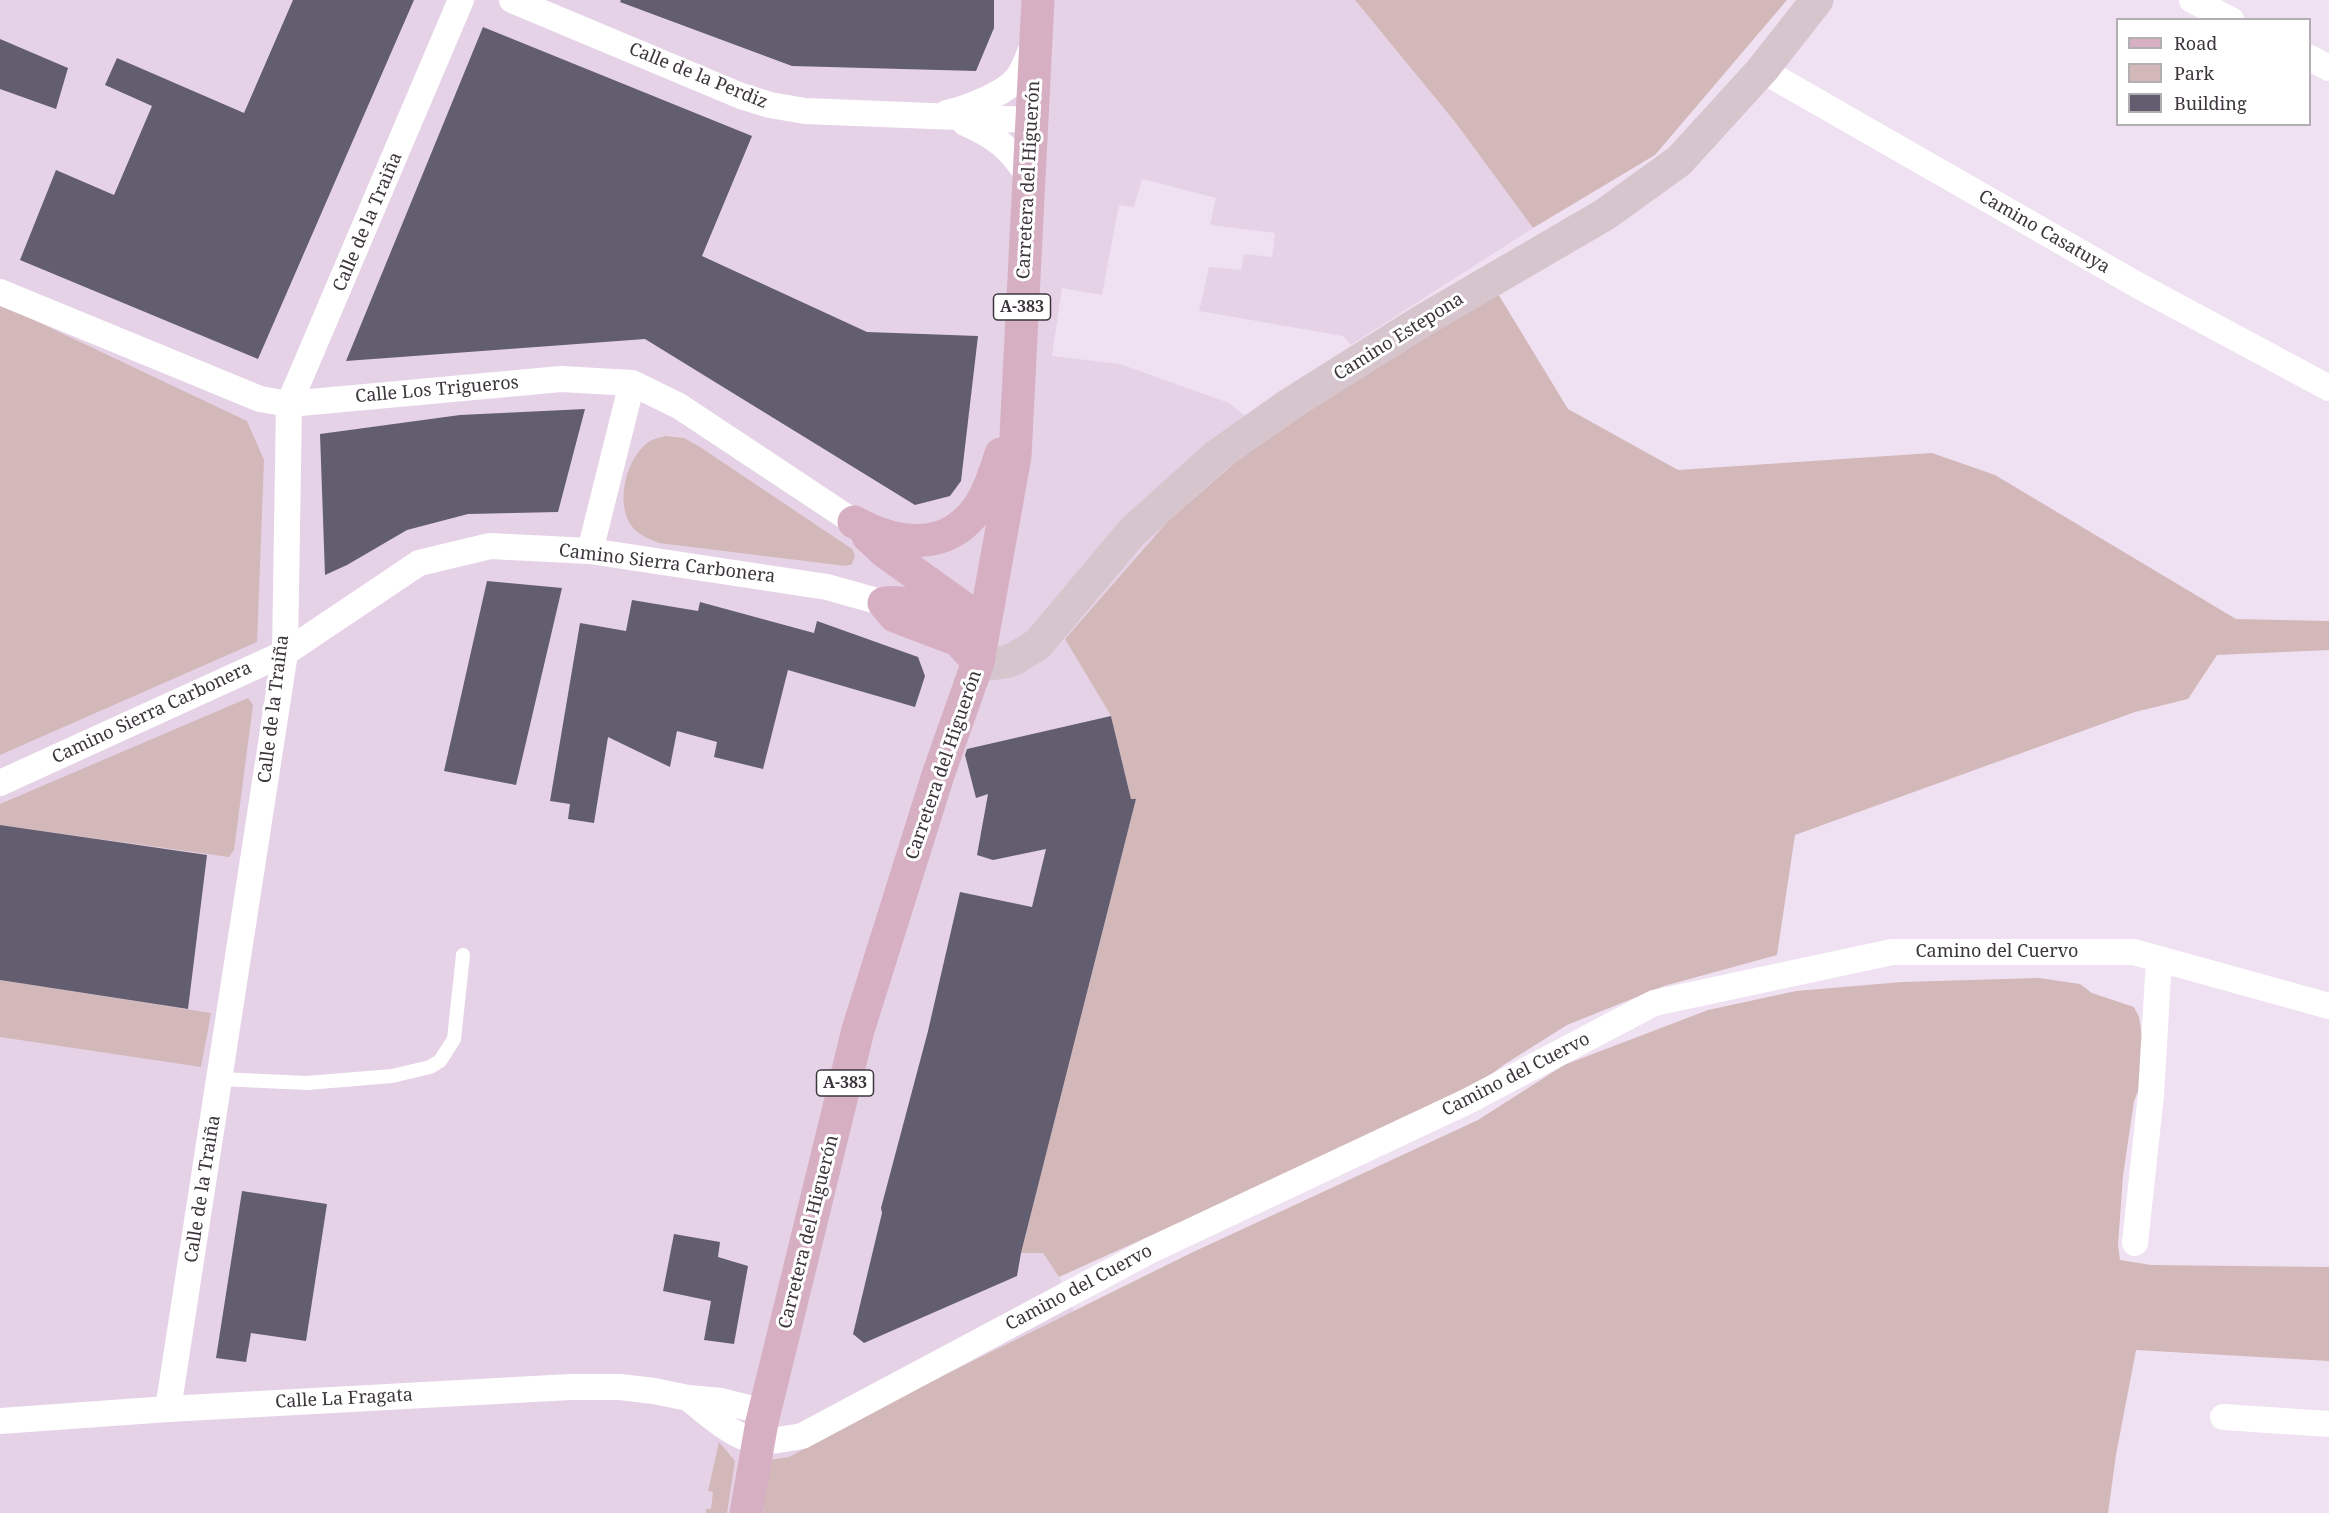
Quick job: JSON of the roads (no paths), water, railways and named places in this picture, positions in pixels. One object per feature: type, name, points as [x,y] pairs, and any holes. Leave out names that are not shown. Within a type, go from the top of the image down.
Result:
[{"type":"main road","name":"Carretera del Higuerón","points":[[746,1513],[762,1427],[858,1030],[981,635],[1015,456],[1038,0]]},
{"type":"main road","name":"Camino Estepona","points":[[981,635],[991,664],[1014,659],[1038,644],[1131,532],[1224,451],[1287,406],[1422,321],[1604,215],[1678,160],[1762,70],[1817,0]]},
{"type":"main road","points":[[854,522],[879,535],[908,541],[934,539],[946,535],[968,520],[979,507],[989,487],[1003,448],[1019,370]]},
{"type":"main road","points":[[854,522],[879,547],[962,607],[981,635],[958,640],[895,616],[877,600]]},
{"type":"main road","points":[[877,600],[905,595],[909,585],[905,566]]},
{"type":"street","name":"Calle de la Traiña","points":[[168,1409],[285,652],[289,404],[461,0]]},
{"type":"street","name":"Calle de la Perdiz","points":[[512,0],[741,96],[770,105],[806,111],[1032,120]]},
{"type":"street","points":[[2192,0],[2227,18]]},
{"type":"street","name":"Calle de la Perdiz","points":[[941,118],[975,104],[1009,86],[1020,75],[1036,39]]},
{"type":"street","points":[[2311,59],[2329,68]]},
{"type":"street","name":"Camino Casatuya","points":[[1762,70],[2139,286],[2329,388]]},
{"type":"street","name":"Calle de la Perdiz","points":[[941,118],[996,138],[1009,150],[1029,178]]},
{"type":"street","name":"Calle Los Trigueros","points":[[0,292],[260,399],[289,404],[561,379],[632,382],[679,406],[854,522]]},
{"type":"street","points":[[590,551],[632,382]]},
{"type":"street","name":"Camino Sierra Carbonera","points":[[0,783],[285,652],[418,563],[490,546],[590,551],[816,585],[877,600]]},
{"type":"street","name":"Camino del Cuervo","points":[[762,1427],[802,1436],[1151,1250],[1468,1101],[1654,1003],[1892,952],[2134,952],[2329,1006]]},
{"type":"street","points":[[2135,1243],[2151,1094],[2159,959]]},
{"type":"street","name":"Calle La Fragata","points":[[0,1421],[168,1409],[570,1387],[620,1387],[721,1401],[762,1427]]},
{"type":"street","points":[[2223,1417],[2329,1424]]},
{"type":"lane","points":[[220,1079],[307,1083],[392,1076],[430,1067],[440,1061],[454,1039],[463,955]]}]
